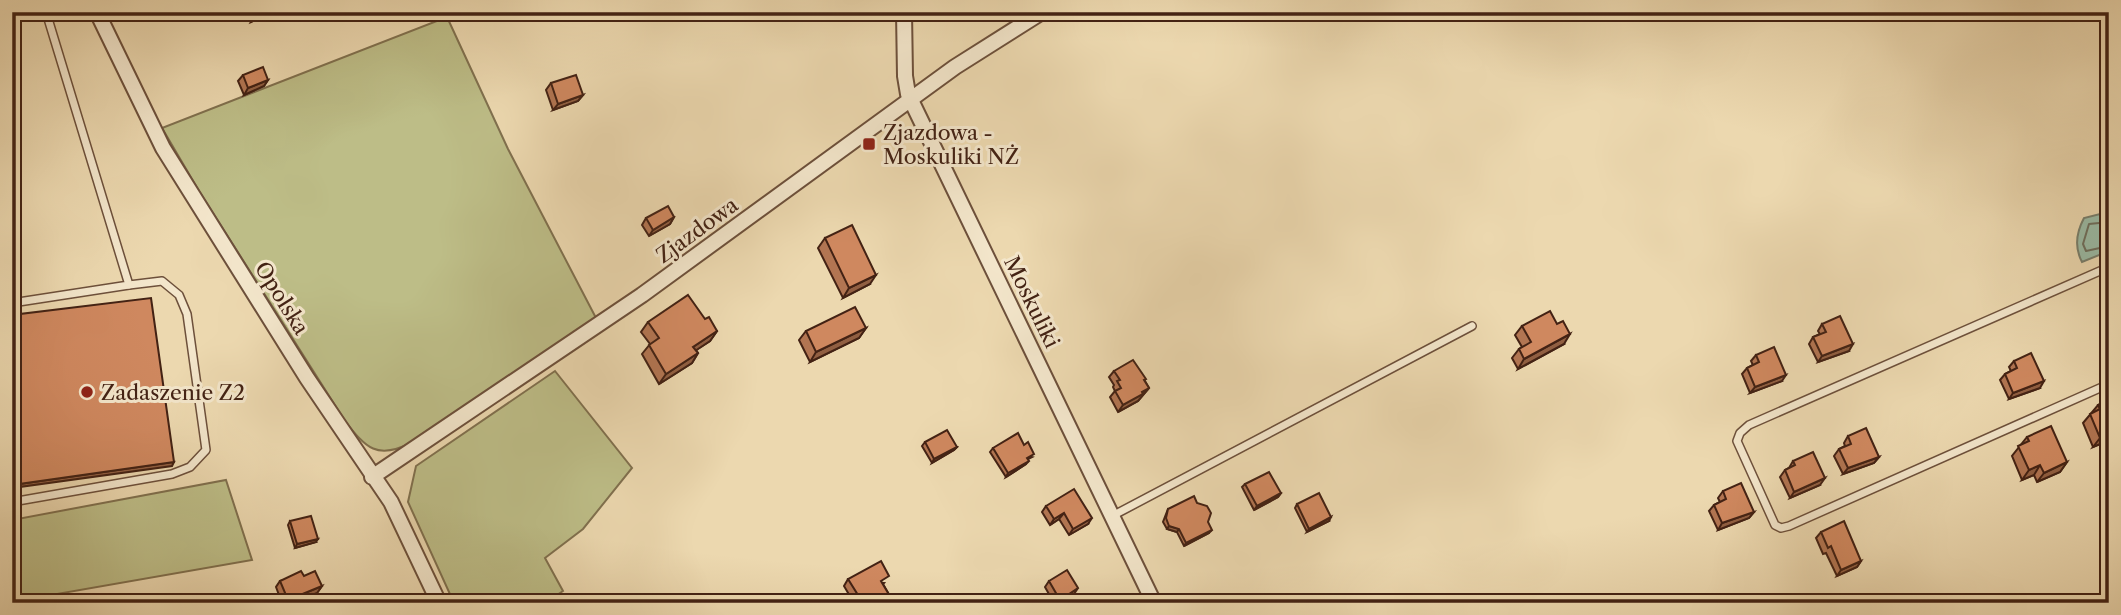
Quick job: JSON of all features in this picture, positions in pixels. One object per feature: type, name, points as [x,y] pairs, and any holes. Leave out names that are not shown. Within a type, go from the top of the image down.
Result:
[{"type":"street","name":"Moskuliki","points":[[904,12],[905,76],[911,100],[1114,515],[1154,603]]},
{"type":"street","name":"Zjazdowa","points":[[372,477],[653,288],[911,100],[999,38],[1042,12]]},
{"type":"street","name":"Opolska","points":[[99,16],[144,113],[180,178],[396,513],[439,603]]},
{"type":"lane","points":[[46,12],[128,285]]},
{"type":"lane","points":[[99,16],[120,12]]},
{"type":"lane","points":[[2109,267],[1749,425],[1740,433],[1737,441],[1775,525],[1781,528],[2109,384]]},
{"type":"lane","points":[[12,303],[162,281],[179,295],[187,314],[206,450],[190,467],[172,474],[12,502]]},
{"type":"lane","points":[[1114,515],[1472,326]]},
{"type":"shaded area","points":[[447,17],[508,149],[596,318],[411,443],[381,451],[366,444],[345,421],[162,128]]},
{"type":"shaded area","points":[[555,371],[632,468],[583,529],[545,558],[563,591],[545,603],[454,603],[408,502],[416,466]]},
{"type":"shaded area","points":[[226,480],[252,560],[51,595],[52,603],[12,603],[12,520]]},
{"type":"water","points":[[2100,214],[2109,217],[2109,251],[2082,262],[2077,245],[2079,229],[2084,218]]},
{"type":"building","points":[[263,67],[268,80],[248,88],[243,75]]},
{"type":"building","points":[[576,75],[583,95],[558,104],[551,83]]},
{"type":"building","points":[[668,206],[674,217],[653,230],[646,218]]},
{"type":"building","points":[[12,219],[18,258],[12,259]]},
{"type":"building","points":[[852,225],[876,275],[849,288],[825,238]]},
{"type":"building","points":[[688,295],[705,319],[709,317],[717,331],[693,347],[698,353],[666,374],[649,345],[659,338],[648,322]]},
{"type":"building","name":"Zadaszenie Z2","points":[[151,298],[174,462],[12,485],[12,315]]},
{"type":"building","points":[[855,307],[866,328],[816,352],[806,331]]},
{"type":"building","points":[[1550,311],[1557,324],[1563,321],[1570,334],[1524,359],[1519,349],[1531,342],[1522,326]]},
{"type":"building","points":[[1840,316],[1853,344],[1822,356],[1813,337],[1826,332],[1822,324]]},
{"type":"building","points":[[1774,347],[1786,375],[1755,387],[1747,368],[1759,362],[1756,355]]},
{"type":"building","points":[[2031,353],[2044,381],[2013,393],[2005,374],[2017,368],[2014,361]]},
{"type":"building","points":[[1133,360],[1149,388],[1123,405],[1115,391],[1121,388],[1117,381],[1120,380],[1114,371]]},
{"type":"building","points":[[2109,400],[2109,434],[2100,438],[2090,414],[2100,409],[2098,405]]},
{"type":"building","points":[[2051,426],[2067,462],[2044,473],[2040,465],[2029,470],[2018,446],[2029,441],[2027,437]]},
{"type":"building","points":[[1866,428],[1879,457],[1848,468],[1839,449],[1851,444],[1848,436]]},
{"type":"building","points":[[947,430],[957,447],[934,459],[925,442]]},
{"type":"building","points":[[1018,433],[1024,445],[1028,442],[1034,454],[1027,458],[1029,461],[1008,473],[993,448]]},
{"type":"building","points":[[1813,452],[1825,478],[1794,492],[1785,470],[1795,465],[1793,461]]},
{"type":"building","points":[[1269,472],[1281,493],[1257,506],[1245,484]]},
{"type":"building","points":[[1741,483],[1754,512],[1722,523],[1714,505],[1726,499],[1723,491]]},
{"type":"building","points":[[1074,489],[1092,518],[1073,529],[1064,513],[1054,519],[1046,506]]},
{"type":"building","points":[[1319,493],[1331,517],[1309,529],[1297,504]]},
{"type":"building","points":[[1194,496],[1197,503],[1207,506],[1211,513],[1208,522],[1212,530],[1186,543],[1179,529],[1169,526],[1166,518],[1168,509]]},
{"type":"building","points":[[311,516],[318,539],[297,544],[290,521]]},
{"type":"building","points":[[1844,521],[1861,561],[1841,570],[1831,546],[1828,548],[1821,532]]},
{"type":"building","points":[[881,561],[889,576],[881,581],[891,598],[884,603],[863,603],[848,579]]},
{"type":"building","points":[[1067,570],[1078,588],[1060,600],[1049,581]]},
{"type":"building","points":[[301,571],[304,576],[315,571],[322,586],[288,600],[280,581]]},
{"type":"building","points":[[1131,596],[1135,603],[1118,603]]},
{"type":"place","name":"Zjazdowa - Moskuliki NŻ","points":[[869,144]]},
{"type":"place","name":"Zadaszenie Z2","points":[[87,392]]}]
